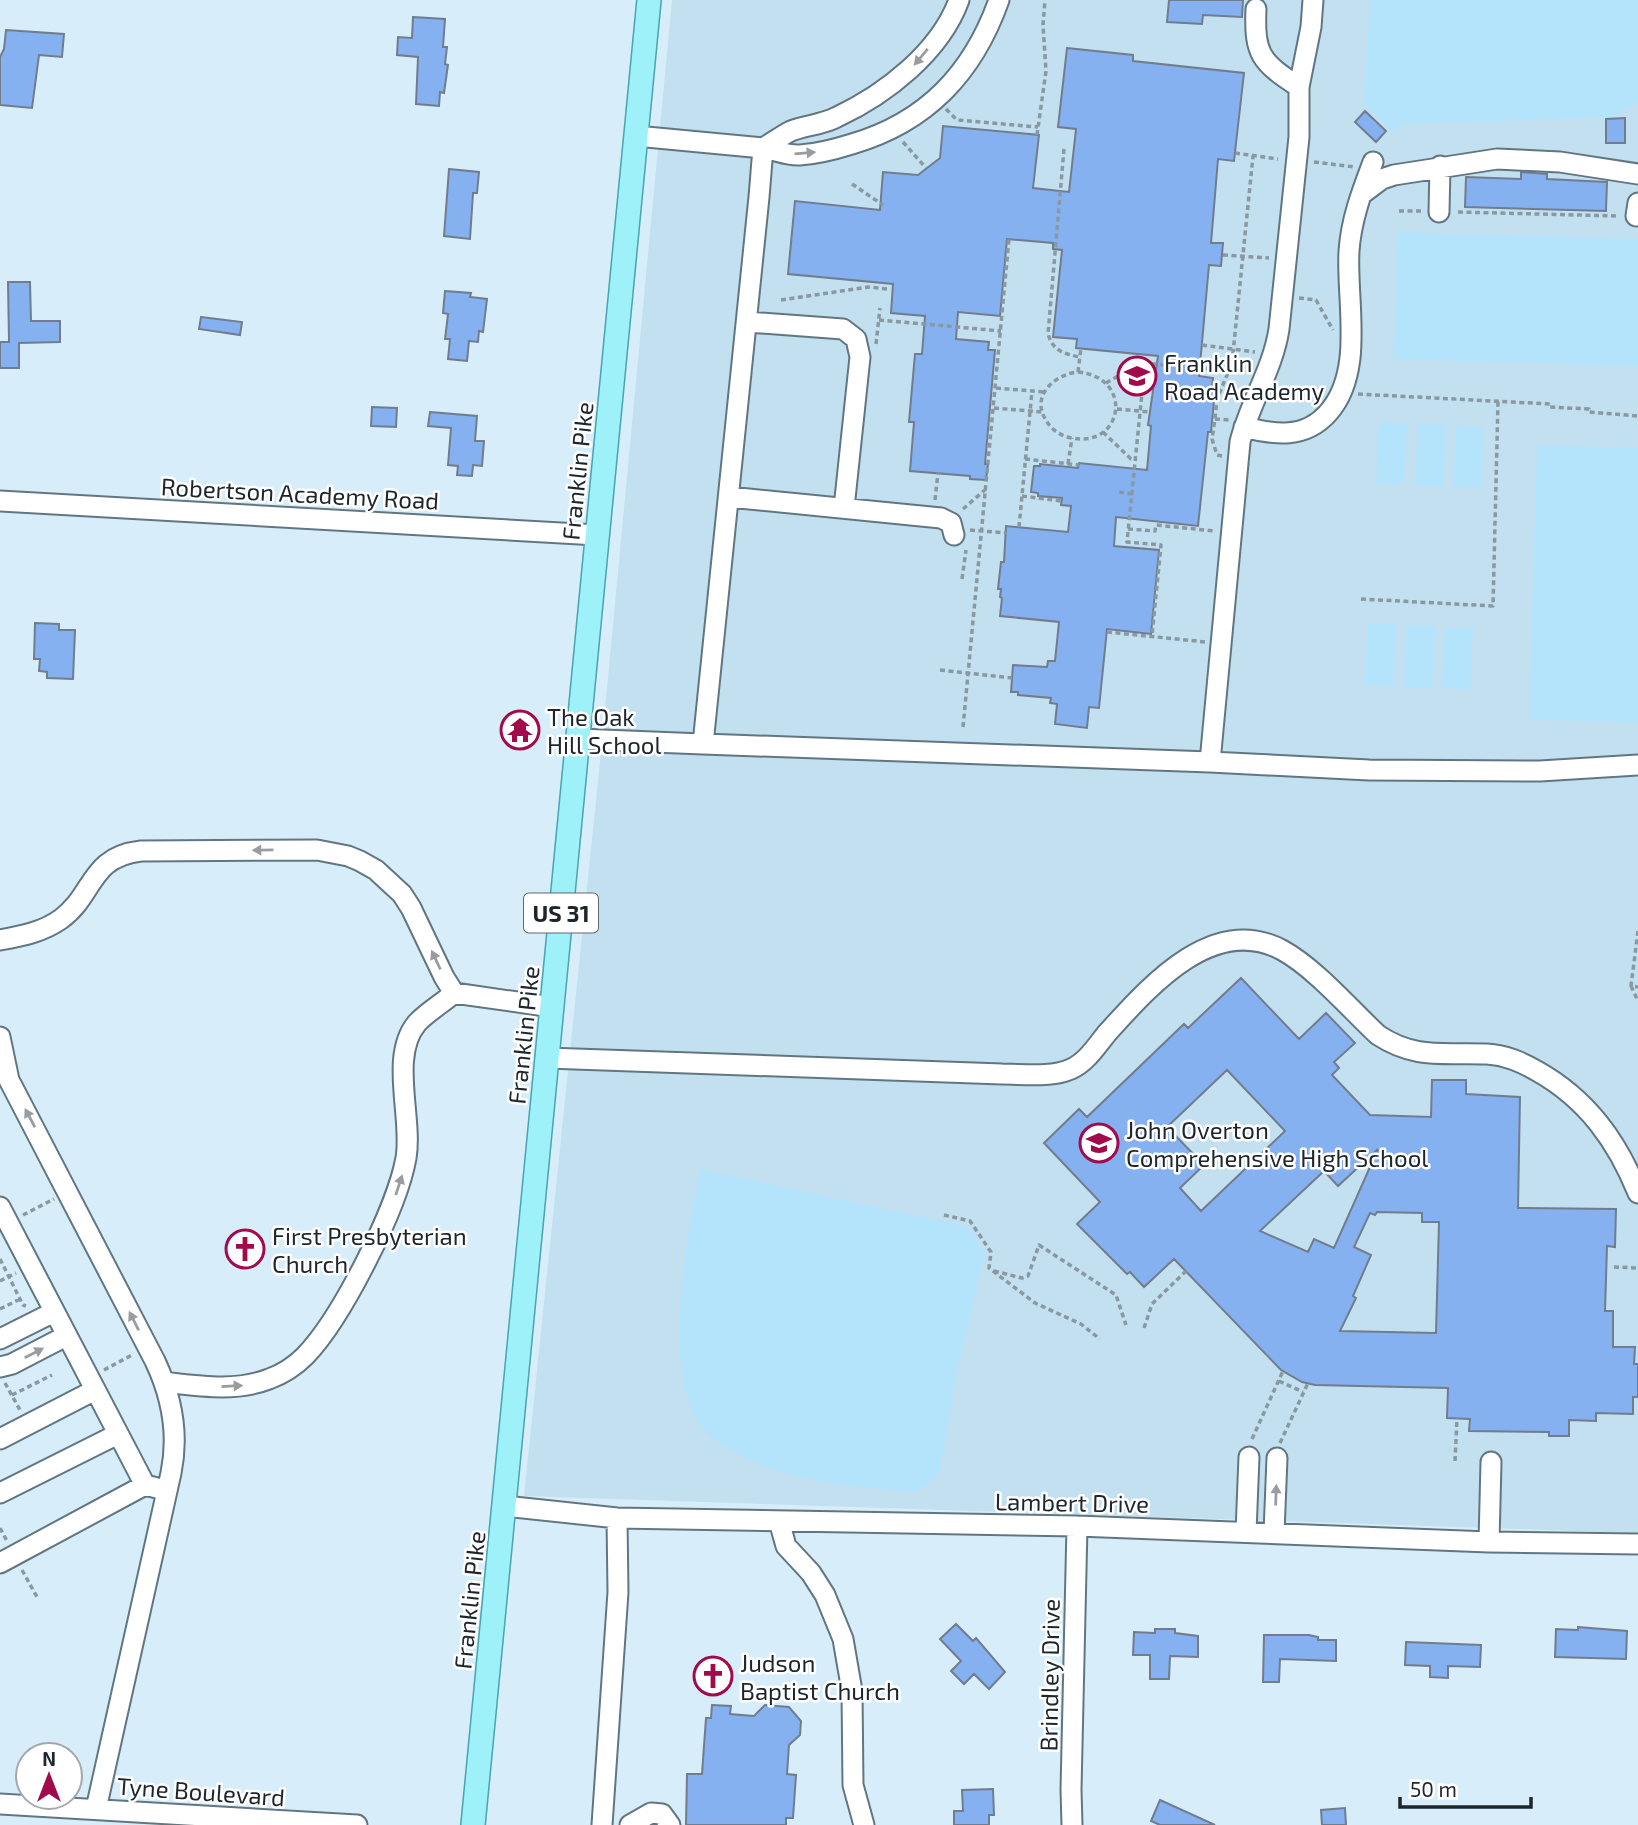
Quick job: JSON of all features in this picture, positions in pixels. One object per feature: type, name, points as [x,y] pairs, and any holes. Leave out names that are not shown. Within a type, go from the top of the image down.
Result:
[{"type":"main road","name":"Franklin Pike","points":[[472,1825],[649,0]]},
{"type":"street","points":[[763,148],[792,131],[835,119],[877,95],[916,63],[947,22],[958,0]]},
{"type":"street","points":[[636,136],[763,148],[798,155],[836,149],[877,137],[905,123],[936,99],[959,75],[979,47],[999,0]]},
{"type":"street","points":[[1210,762],[1238,461],[1235,423],[1274,357],[1283,297],[1299,137],[1299,87],[1311,27],[1313,0]]},
{"type":"street","points":[[1256,9],[1255,31],[1262,58],[1299,87]]},
{"type":"street","points":[[703,744],[763,148]]},
{"type":"street","points":[[1362,194],[1389,176],[1477,161],[1523,159],[1638,174]]},
{"type":"street","points":[[1235,423],[1273,433],[1303,431],[1325,416],[1341,394],[1349,371],[1349,251],[1352,231],[1373,162]]},
{"type":"street","points":[[1439,212],[1440,166]]},
{"type":"street","points":[[747,322],[843,329],[856,339],[859,358],[844,508]]},
{"type":"street","points":[[729,497],[941,518],[963,530]]},
{"type":"street","name":"Robertson Academy Road","points":[[0,500],[597,535]]},
{"type":"street","points":[[578,739],[1369,770],[1540,771],[1638,765]]},
{"type":"street","points":[[0,940],[34,933],[64,917],[99,872],[121,855],[141,851],[317,850],[360,861],[389,880],[411,908],[440,971],[454,993]]},
{"type":"street","points":[[547,1058],[1002,1074],[1063,1072],[1084,1061],[1152,986],[1184,960],[1216,945],[1256,942],[1282,950],[1305,966],[1388,1042],[1420,1054],[1503,1056],[1521,1062],[1568,1090],[1603,1126],[1617,1148],[1638,1193]]},
{"type":"street","points":[[164,1382],[230,1387],[260,1382],[296,1364],[318,1341],[371,1249],[400,1182],[407,1147],[404,1059],[408,1039],[418,1022],[454,993],[552,1007]]},
{"type":"street","points":[[0,1037],[9,1080],[164,1382],[171,1402],[175,1436],[174,1459],[96,1809]]},
{"type":"street","points":[[0,1208],[145,1485]]},
{"type":"street","points":[[0,1339],[54,1312]]},
{"type":"street","points":[[0,1367],[12,1364],[66,1336]]},
{"type":"street","points":[[0,1439],[95,1390]]},
{"type":"street","points":[[0,1493],[118,1434]]},
{"type":"street","points":[[1246,1532],[1249,1451]]},
{"type":"street","points":[[1275,1533],[1278,1452]]},
{"type":"street","points":[[1489,1542],[1491,1462]]},
{"type":"street","points":[[0,1563],[145,1485],[167,1490]]},
{"type":"street","name":"Lambert Drive","points":[[505,1506],[617,1518],[1077,1526],[1489,1542],[1638,1544]]},
{"type":"street","points":[[602,1825],[618,1592],[617,1518]]},
{"type":"street","points":[[779,1521],[786,1546],[818,1583],[835,1615],[843,1639],[852,1691],[853,1785],[864,1825]]},
{"type":"street","name":"Brindley Drive","points":[[1072,1825],[1077,1526]]},
{"type":"street","name":"Tyne Boulevard","points":[[0,1804],[357,1825]]},
{"type":"street","points":[[630,1825],[654,1813],[662,1814],[670,1825]]},
{"type":"path","points":[[1037,135],[1046,71],[1042,25],[1045,0]]},
{"type":"path","points":[[945,108],[957,120],[1038,127]]},
{"type":"path","points":[[902,142],[926,168]]},
{"type":"path","points":[[1064,149],[1048,334],[1051,343],[1059,351],[1080,357]]},
{"type":"path","points":[[1225,448],[1223,458],[1217,455],[1212,439],[1217,399],[1234,349],[1253,156]]},
{"type":"path","points":[[852,184],[883,205]]},
{"type":"path","points":[[1399,211],[1637,210]]},
{"type":"path","points":[[963,727],[1009,239]]},
{"type":"path","points":[[1223,255],[1286,260]]},
{"type":"path","points":[[781,300],[868,286],[887,289]]},
{"type":"path","points":[[1283,297],[1316,300],[1340,344],[1350,345]]},
{"type":"path","points":[[876,345],[880,308]]},
{"type":"path","points":[[878,320],[1001,331]]},
{"type":"path","points":[[1202,345],[1259,352],[1257,361]]},
{"type":"path","points":[[1078,372],[1081,348]]},
{"type":"path","points":[[1166,373],[1168,357]]},
{"type":"path","points":[[1105,383],[1141,363],[1229,370]]},
{"type":"path","points":[[1145,363],[1127,542],[1137,545],[1161,545],[1152,636]]},
{"type":"path","points":[[1078,372],[1096,376],[1105,383],[1114,394],[1116,409],[1113,421],[1103,432],[1090,438],[1072,438],[1052,428],[1042,412],[1044,392],[1057,377],[1078,372]]},
{"type":"path","points":[[996,388],[1044,392]]},
{"type":"path","points":[[1018,527],[1032,391]]},
{"type":"path","points":[[1341,394],[1550,404],[1550,407],[1638,416]]},
{"type":"path","points":[[1361,599],[1493,606],[1498,401]]},
{"type":"path","points":[[994,408],[1042,412]]},
{"type":"path","points":[[1116,409],[1149,412]]},
{"type":"path","points":[[1214,419],[1235,423],[1235,409]]},
{"type":"path","points":[[1103,432],[1131,459],[1135,459]]},
{"type":"path","points":[[1068,464],[1072,438]]},
{"type":"path","points":[[1025,459],[1079,465]]},
{"type":"path","points":[[937,473],[935,502],[944,503]]},
{"type":"path","points":[[956,506],[962,512],[986,488]]},
{"type":"path","points":[[1119,492],[1132,494]]},
{"type":"path","points":[[1022,496],[1061,501]]},
{"type":"path","points":[[1128,529],[1155,531],[1156,525],[1214,531],[1215,517]]},
{"type":"path","points":[[962,579],[963,530],[1006,533]]},
{"type":"path","points":[[1107,632],[1221,643]]},
{"type":"path","points":[[940,670],[1012,678]]},
{"type":"path","points":[[1638,931],[1631,986],[1638,1001]]},
{"type":"path","points":[[1631,986],[1638,987]]},
{"type":"path","points":[[23,1215],[68,1192]]},
{"type":"path","points":[[944,1215],[970,1222],[991,1252],[989,1268],[992,1271],[1035,1303],[1081,1324],[1100,1339]]},
{"type":"path","points":[[992,1271],[1025,1278],[1030,1274],[1040,1245],[1116,1295],[1126,1325]]},
{"type":"path","points":[[1614,1267],[1638,1268]]},
{"type":"path","points":[[1144,1328],[1152,1304],[1186,1271]]},
{"type":"path","points":[[0,1310],[20,1299]]},
{"type":"path","points":[[1249,1451],[1283,1371]]},
{"type":"path","points":[[12,1395],[52,1375]]},
{"type":"path","points":[[0,1381],[6,1384],[21,1413]]},
{"type":"path","points":[[1279,1381],[1303,1392]]},
{"type":"path","points":[[1278,1452],[1308,1383]]},
{"type":"path","points":[[1455,1461],[1457,1418]]},
{"type":"shaded area","points":[[672,0],[1638,0],[1638,1533],[524,1496],[601,752]]},
{"type":"shaded area","points":[[1370,0],[1638,0],[1638,103],[1613,117],[1407,124],[1391,131],[1364,104]]},
{"type":"shaded area","points":[[1398,232],[1638,239],[1638,366],[1394,359]]},
{"type":"shaded area","points":[[1379,422],[1407,423],[1404,485],[1376,484]]},
{"type":"shaded area","points":[[1418,424],[1446,425],[1443,487],[1415,485]]},
{"type":"shaded area","points":[[1456,425],[1484,427],[1481,488],[1453,487]]},
{"type":"shaded area","points":[[1537,445],[1638,448],[1638,722],[1529,720]]},
{"type":"shaded area","points":[[1368,623],[1396,624],[1393,686],[1365,684]]},
{"type":"shaded area","points":[[1407,625],[1435,626],[1432,688],[1404,687]]},
{"type":"shaded area","points":[[1445,627],[1473,628],[1470,690],[1442,688]]},
{"type":"shaded area","points":[[700,1169],[968,1227],[985,1252],[959,1362],[939,1474],[916,1492],[820,1481],[773,1469],[711,1438],[694,1414],[684,1383],[680,1309],[683,1270]]},
{"type":"building","points":[[1169,0],[1243,0],[1242,17],[1203,15],[1202,24],[1167,22]]},
{"type":"building","points":[[413,17],[445,19],[443,47],[447,47],[445,64],[448,65],[439,106],[416,104],[418,57],[397,55],[398,37],[412,38]]},
{"type":"building","points":[[6,30],[64,34],[62,57],[39,55],[32,108],[0,105],[0,57],[4,49]]},
{"type":"building","name":"Franklin Road Academy","points":[[1067,48],[1133,55],[1133,61],[1244,73],[1234,161],[1218,159],[1211,243],[1223,243],[1221,266],[1209,265],[1199,376],[1213,378],[1211,400],[1214,401],[1198,526],[1116,517],[1114,546],[1159,550],[1151,634],[1107,629],[1099,708],[1089,707],[1087,728],[1055,724],[1057,704],[1050,703],[1051,698],[1011,692],[1013,665],[1047,667],[1048,661],[1055,661],[1059,622],[1000,616],[1002,598],[1001,589],[998,589],[1001,562],[1004,562],[1006,526],[1068,532],[1071,506],[1061,505],[1062,498],[1038,496],[1038,493],[1031,492],[1034,466],[1040,464],[1078,468],[1079,463],[1147,470],[1151,426],[1148,425],[1158,356],[1076,348],[1077,339],[1053,337],[1062,250],[1053,249],[1053,243],[1007,239],[1000,316],[958,312],[956,339],[989,342],[988,350],[995,350],[985,464],[988,464],[986,480],[910,471],[914,422],[909,422],[915,354],[922,354],[925,316],[891,313],[893,284],[788,274],[795,201],[880,210],[883,172],[918,175],[940,158],[943,126],[1039,135],[1033,188],[1069,192],[1076,129],[1058,127]]},
{"type":"building","points":[[1365,111],[1386,131],[1376,142],[1355,122]]},
{"type":"building","points":[[1625,118],[1625,143],[1606,143],[1606,119]]},
{"type":"building","points":[[449,169],[479,172],[477,193],[473,193],[470,239],[444,236]]},
{"type":"building","points":[[1521,172],[1547,174],[1547,179],[1607,182],[1606,211],[1465,207],[1466,177],[1521,179]]},
{"type":"building","points":[[8,282],[30,282],[31,321],[60,321],[60,342],[19,343],[19,368],[0,368],[0,342],[9,342]]},
{"type":"building","points":[[445,291],[471,293],[470,297],[487,299],[483,332],[479,331],[478,342],[469,341],[467,361],[448,359],[450,339],[445,339],[448,314],[443,313]]},
{"type":"building","points":[[201,317],[242,322],[240,335],[199,329]]},
{"type":"building","points":[[372,407],[397,408],[396,427],[371,426]]},
{"type":"building","points":[[430,412],[477,416],[475,441],[484,441],[482,466],[473,465],[472,476],[457,475],[458,466],[448,465],[451,428],[428,426]]},
{"type":"building","points":[[35,623],[59,624],[59,630],[75,630],[73,679],[47,678],[47,672],[39,671],[40,659],[34,659]]},
{"type":"building","points":[[1241,978],[1299,1039],[1326,1013],[1355,1043],[1334,1062],[1339,1068],[1332,1075],[1370,1115],[1431,1117],[1432,1080],[1466,1080],[1466,1094],[1520,1097],[1518,1208],[1616,1209],[1615,1247],[1607,1246],[1605,1311],[1613,1311],[1613,1347],[1635,1347],[1638,1397],[1633,1397],[1633,1414],[1596,1413],[1596,1421],[1569,1420],[1569,1436],[1549,1436],[1549,1432],[1469,1431],[1470,1419],[1447,1418],[1448,1388],[1315,1385],[1302,1382],[1281,1370],[1174,1259],[1144,1287],[1130,1272],[1127,1274],[1077,1224],[1100,1202],[1044,1143],[1079,1109],[1087,1117],[1184,1024],[1188,1028]],"holes":[[[1227,1070],[1285,1131],[1201,1211],[1180,1188],[1204,1165],[1167,1127]],[[1378,1149],[1334,1248],[1314,1239],[1308,1252],[1260,1231],[1324,1171],[1338,1186]],[[1377,1212],[1422,1213],[1422,1222],[1439,1222],[1436,1333],[1340,1331],[1356,1298],[1353,1296],[1371,1255],[1354,1247],[1370,1213],[1375,1215]]]},
{"type":"building","points":[[956,1624],[973,1641],[976,1638],[1005,1672],[989,1689],[974,1674],[964,1684],[951,1671],[961,1661],[940,1639]]},
{"type":"building","points":[[1578,1627],[1627,1631],[1626,1659],[1555,1657],[1556,1629],[1578,1630]]},
{"type":"building","points":[[1155,1629],[1175,1629],[1175,1633],[1198,1636],[1198,1657],[1170,1656],[1169,1679],[1150,1679],[1150,1655],[1133,1655],[1134,1632],[1155,1633]]},
{"type":"building","points":[[1264,1635],[1309,1635],[1318,1637],[1318,1640],[1336,1640],[1336,1661],[1280,1659],[1279,1682],[1263,1682]]},
{"type":"building","points":[[1406,1642],[1481,1645],[1480,1667],[1448,1666],[1448,1678],[1430,1677],[1430,1666],[1405,1665]]},
{"type":"building","points":[[712,1705],[731,1706],[730,1714],[754,1716],[765,1705],[789,1707],[801,1721],[800,1735],[789,1745],[787,1774],[796,1775],[793,1818],[786,1818],[786,1825],[686,1825],[687,1774],[702,1774],[706,1718],[711,1718]]},
{"type":"building","points":[[993,1789],[994,1815],[989,1815],[989,1825],[954,1825],[954,1811],[963,1811],[962,1790]]},
{"type":"building","points":[[1160,1800],[1215,1825],[1160,1825],[1151,1821]]},
{"type":"building","points":[[1345,1808],[1346,1825],[1322,1825],[1321,1810]]},
{"type":"place","name":"Franklin Road Academy","points":[[1137,376]]},
{"type":"place","name":"The Oak Hill School","points":[[520,730]]},
{"type":"place","name":"John Overton Comprehensive High School","points":[[1099,1143]]},
{"type":"place","name":"First Presbyterian Church","points":[[245,1249]]},
{"type":"place","name":"Judson Baptist Church","points":[[713,1676]]}]
